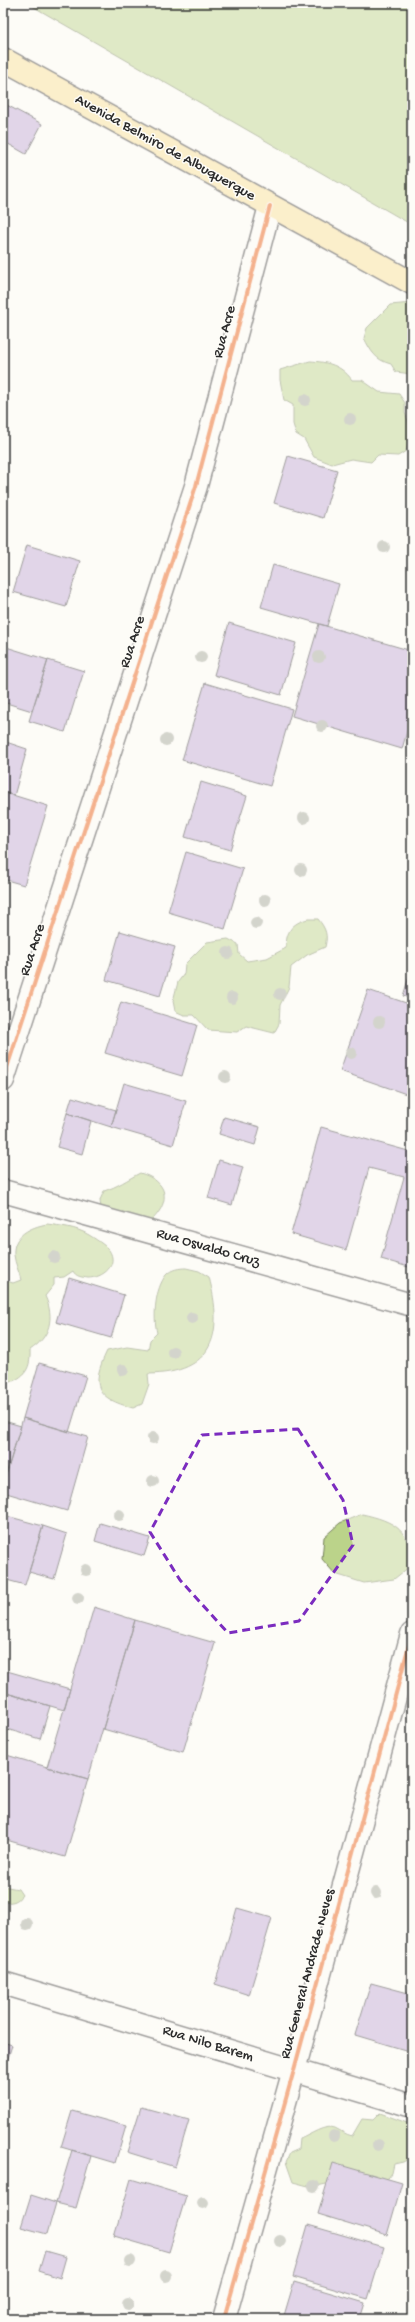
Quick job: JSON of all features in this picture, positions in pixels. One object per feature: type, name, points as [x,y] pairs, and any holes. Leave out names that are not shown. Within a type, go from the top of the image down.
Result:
[{"type":"main road","name":"Avenida Belmiro de Albuquerque","points":[[3,59],[270,206],[412,282]]},
{"type":"street","name":"Rua Acre","points":[[3,1080],[196,486],[270,206]]},
{"type":"street","name":"Rua Osvaldo Cruz","points":[[3,1191],[412,1305]]},
{"type":"street","name":"Rua General Andrade Neves","points":[[224,2319],[294,2070],[412,1634]]},
{"type":"street","name":"Rua Nilo Barem","points":[[3,1983],[412,2106]]},
{"type":"highlighted area","points":[[298,1429],[343,1500],[353,1545],[299,1621],[228,1633],[180,1580],[150,1532],[202,1435]]},
{"type":"green space","points":[[27,3],[412,3],[412,225]]},
{"type":"green space","points":[[412,303],[412,374],[396,372],[391,364],[381,360],[374,354],[364,338],[367,328],[390,305]]},
{"type":"green space","points":[[310,361],[334,365],[348,375],[352,380],[362,380],[379,392],[399,394],[405,403],[405,413],[412,432],[406,451],[398,456],[378,455],[371,462],[351,459],[332,464],[314,457],[304,439],[296,434],[293,424],[293,405],[284,400],[280,380],[280,370]]},
{"type":"green space","points":[[308,919],[318,919],[323,926],[326,932],[325,947],[307,955],[291,967],[289,987],[280,1005],[279,1024],[274,1033],[246,1026],[237,1032],[208,1030],[194,1015],[184,1015],[175,1011],[173,1001],[178,982],[184,974],[185,964],[207,942],[228,939],[238,944],[239,954],[247,961],[267,958],[286,948],[287,937],[294,925]]},
{"type":"green space","points":[[140,1173],[149,1176],[161,1186],[164,1192],[164,1198],[158,1213],[152,1220],[134,1228],[101,1210],[100,1200],[104,1191]]},
{"type":"green space","points":[[47,1224],[63,1226],[89,1235],[109,1250],[112,1256],[111,1265],[108,1270],[99,1276],[88,1278],[79,1276],[73,1271],[64,1277],[54,1278],[54,1285],[45,1296],[50,1312],[49,1326],[46,1333],[37,1345],[30,1350],[29,1364],[21,1377],[3,1385],[3,1280],[13,1283],[21,1280],[14,1255],[16,1242],[19,1237],[29,1230]]},
{"type":"green space","points":[[186,1268],[199,1271],[209,1277],[215,1316],[214,1333],[209,1347],[200,1358],[187,1367],[170,1372],[148,1374],[149,1384],[142,1404],[133,1408],[111,1400],[104,1395],[98,1382],[99,1373],[107,1351],[127,1347],[148,1350],[150,1340],[157,1333],[155,1311],[157,1295],[162,1281],[170,1271]]},
{"type":"green space","points":[[362,1514],[392,1524],[399,1529],[408,1544],[409,1567],[394,1579],[364,1583],[335,1574],[322,1559],[324,1537],[340,1523]]},
{"type":"green space","points":[[3,1886],[18,1889],[22,1895],[14,1902],[3,1902]]},
{"type":"green space","points":[[380,2113],[407,2123],[412,2128],[412,2157],[403,2162],[394,2164],[392,2173],[385,2182],[331,2183],[312,2187],[293,2182],[286,2162],[290,2153],[299,2149],[300,2139],[327,2127],[335,2128],[352,2136],[362,2119],[373,2120]]},
{"type":"building","points":[[3,103],[42,124],[26,154],[3,141]]},
{"type":"building","points":[[288,456],[337,470],[323,518],[274,503]]},
{"type":"building","points":[[27,545],[80,561],[66,607],[13,592]]},
{"type":"building","points":[[273,565],[339,584],[327,626],[261,607]]},
{"type":"building","points":[[229,623],[296,643],[281,695],[214,675]]},
{"type":"building","points":[[319,624],[412,651],[412,714],[402,749],[292,716]]},
{"type":"building","points":[[3,646],[48,660],[32,711],[3,702]]},
{"type":"building","points":[[48,660],[84,671],[65,732],[29,721]]},
{"type":"building","points":[[205,683],[292,709],[270,786],[182,760]]},
{"type":"building","points":[[3,741],[27,749],[14,796],[3,792]]},
{"type":"building","points":[[201,782],[247,796],[230,850],[185,837]]},
{"type":"building","points":[[3,792],[48,806],[24,885],[3,879]]},
{"type":"building","points":[[186,852],[243,869],[225,929],[168,912]]},
{"type":"building","points":[[120,931],[175,947],[160,996],[106,980]]},
{"type":"building","points":[[412,967],[412,999],[403,996]]},
{"type":"building","points":[[368,990],[412,1005],[412,1096],[340,1071]]},
{"type":"building","points":[[121,1002],[197,1025],[182,1076],[105,1053]]},
{"type":"building","points":[[124,1083],[186,1101],[173,1145],[111,1127]]},
{"type":"building","points":[[72,1097],[116,1110],[111,1127],[67,1113]]},
{"type":"building","points":[[67,1113],[91,1121],[82,1154],[57,1147]]},
{"type":"building","points":[[224,1117],[260,1127],[255,1145],[219,1134]]},
{"type":"building","points":[[321,1127],[412,1152],[412,1268],[381,1259],[404,1177],[369,1168],[346,1250],[291,1234]]},
{"type":"building","points":[[219,1160],[243,1167],[232,1205],[208,1198]]},
{"type":"building","points":[[69,1278],[124,1295],[111,1338],[56,1322]]},
{"type":"building","points":[[39,1363],[86,1376],[69,1432],[23,1418]]},
{"type":"building","points":[[23,1418],[88,1437],[67,1511],[3,1492],[3,1485]]},
{"type":"building","points":[[4,1421],[21,1426],[3,1485],[3,1424]]},
{"type":"building","points":[[3,1515],[43,1526],[25,1585],[3,1579]]},
{"type":"building","points":[[100,1523],[150,1538],[144,1556],[95,1541]]},
{"type":"building","points":[[43,1526],[67,1534],[54,1579],[29,1572]]},
{"type":"building","points":[[94,1607],[135,1620],[88,1779],[47,1767]]},
{"type":"building","points":[[135,1620],[215,1643],[183,1752],[103,1729]]},
{"type":"building","points":[[7,1671],[70,1689],[64,1710],[3,1692]]},
{"type":"building","points":[[3,1692],[50,1706],[40,1739],[3,1728]]},
{"type":"building","points":[[3,1754],[88,1779],[65,1857],[3,1839]]},
{"type":"building","points":[[237,1908],[272,1918],[249,1995],[215,1984]]},
{"type":"building","points":[[371,1983],[412,1994],[412,2052],[355,2035]]},
{"type":"building","points":[[3,2042],[12,2045],[3,2075]]},
{"type":"building","points":[[141,2107],[189,2120],[175,2167],[127,2152]]},
{"type":"building","points":[[72,2111],[126,2126],[115,2163],[61,2147]]},
{"type":"building","points":[[72,2150],[91,2156],[76,2208],[56,2203]]},
{"type":"building","points":[[333,2163],[402,2183],[387,2235],[318,2214]]},
{"type":"building","points":[[131,2179],[186,2196],[169,2252],[114,2236]]},
{"type":"building","points":[[31,2195],[56,2203],[47,2234],[21,2227]]},
{"type":"building","points":[[308,2225],[384,2247],[368,2299],[293,2277]]},
{"type":"building","points":[[45,2251],[66,2257],[60,2278],[39,2271]]},
{"type":"building","points":[[294,2282],[365,2303],[360,2319],[283,2319]]},
{"type":"cycle path","points":[[3,1080],[196,486],[270,206]]},
{"type":"cycle path","points":[[224,2319],[294,2070],[412,1634]]}]
